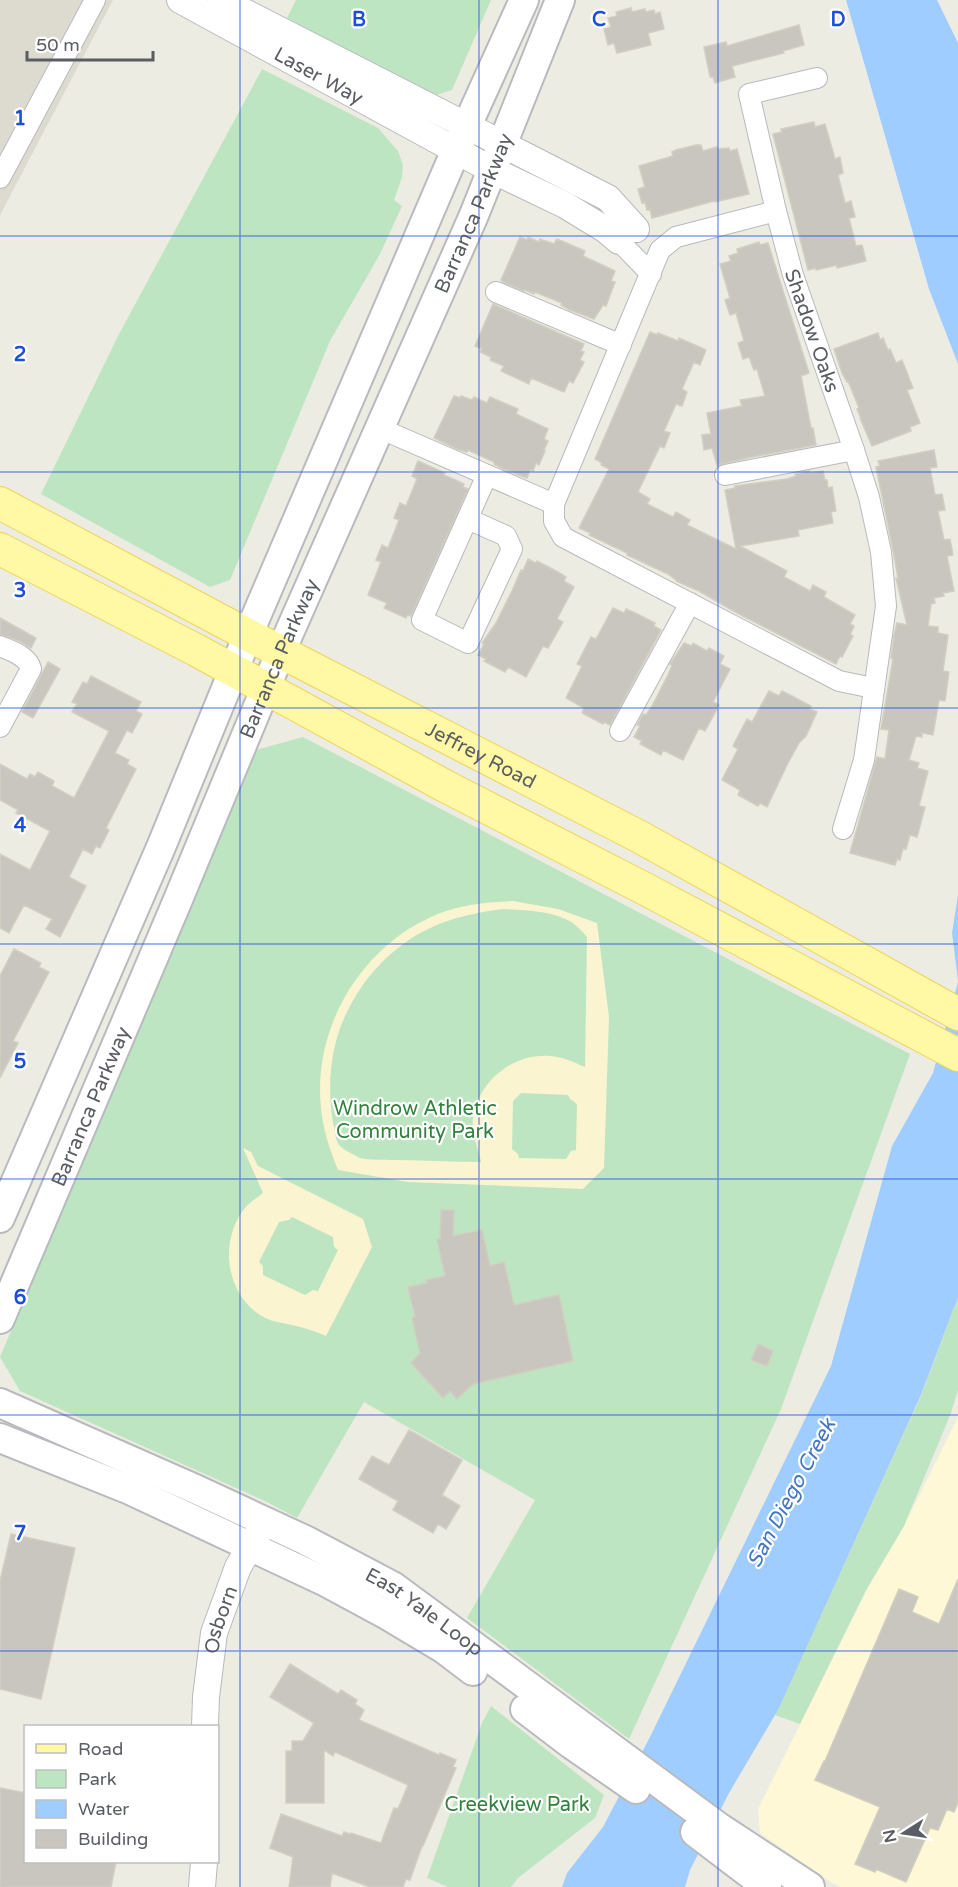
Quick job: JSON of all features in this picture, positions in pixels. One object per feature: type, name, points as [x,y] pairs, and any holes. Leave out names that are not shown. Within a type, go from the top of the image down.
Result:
[{"type":"main road","name":"Barranca Parkway","points":[[0,1218],[156,858],[248,634],[524,0]]},
{"type":"main road","name":"Barranca Parkway","points":[[0,1319],[281,651],[474,215],[560,0]]},
{"type":"main road","name":"Jeffrey Road","points":[[0,502],[248,634],[640,837],[958,1014]]},
{"type":"main road","points":[[0,549],[958,1055]]},
{"type":"main road","name":"East Yale Loop","points":[[0,1403],[193,1488],[257,1534]]},
{"type":"main road","name":"East Yale Loop","points":[[0,1438],[130,1490],[257,1534],[304,1540],[394,1587],[617,1763],[716,1837],[767,1887]]},
{"type":"main road","name":"East Yale Loop","points":[[716,1837],[810,1887]]},
{"type":"street","points":[[0,178],[95,0]]},
{"type":"street","name":"Laser Way","points":[[180,0],[462,138]]},
{"type":"street","name":"Laser Way","points":[[220,0],[462,138]]},
{"type":"street","name":"Shadow Oaks","points":[[817,78],[749,94],[793,275],[869,497],[881,552],[886,606],[864,760],[843,829]]},
{"type":"street","points":[[462,138],[497,157],[608,198],[651,274]]},
{"type":"street","points":[[776,211],[676,237],[660,250],[555,504],[554,521],[562,537],[839,681],[873,688]]},
{"type":"street","points":[[627,235],[660,250]]},
{"type":"street","points":[[496,292],[621,345]]},
{"type":"street","points":[[379,429],[555,504]]},
{"type":"street","points":[[725,475],[854,450]]},
{"type":"street","points":[[468,519],[506,537],[512,549],[468,643],[422,620],[487,475]]},
{"type":"street","points":[[620,731],[690,603]]},
{"type":"street","points":[[0,646],[25,659],[30,663],[31,669],[0,727]]},
{"type":"street","name":"Osborn","points":[[206,1725],[206,1697],[214,1633],[238,1567],[257,1534]]},
{"type":"street","points":[[202,1887],[204,1863]]},
{"type":"shaded area","points":[[0,0],[113,0],[0,215]]},
{"type":"shaded area","points":[[958,1417],[958,1887],[841,1887],[760,1833],[758,1809],[867,1590],[904,1526]]},
{"type":"green space","points":[[296,0],[491,0],[452,90],[433,96],[287,18]]},
{"type":"green space","points":[[262,69],[378,128],[398,151],[403,165],[402,177],[394,200],[402,206],[380,254],[330,341],[230,580],[210,587],[41,494],[118,336]]},
{"type":"green space","name":"Windrow Athletic Community Park","points":[[303,737],[910,1054],[781,1409],[629,1739],[467,1618],[535,1500],[364,1402],[297,1518],[267,1502],[20,1391],[0,1357],[256,750]]},
{"type":"green space","points":[[958,1297],[958,1390],[951,1413],[904,1526],[866,1590],[800,1724],[775,1715],[921,1396]]},
{"type":"green space","name":"Creekview Park","points":[[491,1706],[604,1795],[595,1818],[518,1878],[511,1887],[448,1887],[427,1878],[482,1723]]},
{"type":"sand","points":[[513,901],[558,909],[597,923],[609,1017],[604,1168],[583,1189],[408,1182],[338,1170],[323,1124],[320,1077],[325,1046],[335,1017],[350,989],[368,964],[391,942],[417,924],[454,909]],"holes":[[[503,909],[557,916],[573,923],[587,937],[585,1067],[559,1057],[536,1056],[511,1064],[490,1081],[482,1092],[473,1117],[474,1134],[481,1162],[369,1159],[358,1157],[343,1149],[337,1140],[333,1123],[330,1095],[331,1066],[341,1025],[363,985],[390,955],[422,932],[461,917]],[[521,1093],[568,1095],[577,1104],[576,1150],[571,1151],[566,1159],[519,1158],[512,1149],[513,1101]]]},
{"type":"sand","points":[[243,1148],[251,1152],[258,1166],[363,1219],[372,1247],[326,1336],[260,1315],[239,1293],[230,1265],[231,1235],[245,1208],[263,1193]],"holes":[[[292,1217],[333,1237],[334,1247],[338,1250],[318,1291],[313,1290],[305,1295],[263,1275],[263,1266],[259,1262],[279,1222]]]},
{"type":"water","points":[[846,0],[937,0],[958,43],[958,364],[929,289]]},
{"type":"water","points":[[958,895],[958,981],[952,933]]},
{"type":"water","name":"San Diego Creek","points":[[958,982],[958,1297],[921,1395],[778,1710],[729,1793],[690,1870],[685,1887],[562,1887],[567,1873],[603,1827],[650,1737],[831,1366],[892,1146],[933,1073]]},
{"type":"building","points":[[631,8],[632,12],[645,9],[646,12],[654,10],[655,14],[660,12],[664,29],[648,33],[651,45],[617,53],[614,43],[608,45],[604,29],[611,27],[608,18],[617,16],[616,12]]},
{"type":"building","points":[[799,25],[804,45],[783,51],[784,53],[732,66],[735,77],[715,83],[713,77],[710,77],[704,47],[726,42],[727,46]]},
{"type":"building","points":[[814,122],[815,127],[825,124],[835,159],[840,157],[843,173],[838,175],[845,203],[851,201],[855,217],[849,218],[856,246],[862,245],[866,261],[837,268],[837,265],[808,270],[773,134],[782,132],[781,129]]},
{"type":"building","points":[[701,145],[703,151],[717,147],[718,149],[729,148],[730,151],[737,149],[749,194],[652,218],[650,209],[647,210],[645,202],[642,203],[638,189],[645,187],[639,166],[673,156],[672,152],[676,150]]},
{"type":"building","points":[[520,237],[527,240],[528,237],[539,242],[540,239],[554,244],[557,239],[585,251],[583,256],[615,271],[611,281],[615,282],[606,306],[603,305],[594,319],[570,310],[561,305],[562,303],[535,292],[534,294],[524,291],[501,280]]},
{"type":"building","points":[[759,242],[760,245],[768,243],[809,373],[801,376],[816,445],[717,465],[712,448],[704,450],[702,435],[711,434],[707,413],[742,406],[740,400],[765,396],[757,369],[754,370],[749,357],[743,359],[738,343],[744,341],[736,313],[730,315],[725,300],[730,298],[720,264],[731,261],[729,256],[738,253],[737,249]]},
{"type":"building","points":[[493,304],[584,344],[581,351],[584,352],[580,360],[584,362],[573,383],[569,381],[564,392],[531,378],[529,384],[501,371],[504,366],[490,360],[491,357],[480,352],[482,349],[475,346]]},
{"type":"building","points":[[650,332],[678,341],[679,338],[706,350],[700,365],[694,362],[682,389],[687,392],[682,406],[676,404],[664,431],[670,433],[664,448],[660,446],[638,492],[650,499],[647,504],[673,517],[676,512],[690,520],[687,525],[736,549],[725,490],[735,488],[735,486],[787,479],[796,476],[795,474],[809,471],[810,473],[823,471],[828,488],[832,487],[836,511],[831,512],[833,523],[798,530],[799,536],[740,546],[787,571],[784,577],[810,591],[813,585],[826,592],[824,597],[855,615],[850,624],[854,626],[850,635],[853,636],[836,664],[579,528],[609,469],[595,459]]},
{"type":"building","points":[[878,333],[880,340],[883,338],[888,350],[890,349],[896,363],[902,360],[913,388],[907,390],[920,423],[910,427],[911,431],[872,446],[834,349]]},
{"type":"building","points":[[454,396],[472,400],[474,397],[487,403],[490,397],[518,409],[516,414],[548,429],[544,439],[548,441],[539,465],[536,463],[527,478],[503,469],[494,462],[468,450],[467,452],[457,449],[434,438]]},
{"type":"building","points":[[934,450],[937,467],[930,468],[935,495],[942,494],[945,510],[938,511],[944,540],[950,539],[953,555],[947,556],[954,591],[934,598],[935,603],[931,604],[928,626],[938,627],[938,633],[948,635],[943,671],[949,672],[945,701],[939,700],[933,735],[922,733],[922,737],[916,736],[909,760],[919,763],[917,768],[928,771],[919,806],[925,807],[917,837],[910,835],[906,849],[903,848],[900,860],[897,859],[895,865],[850,853],[877,757],[885,759],[889,730],[881,729],[893,659],[891,658],[894,635],[897,623],[907,625],[876,467],[880,466],[878,461]]},
{"type":"building","points":[[418,461],[445,473],[444,475],[464,484],[463,487],[468,489],[411,616],[407,615],[406,618],[384,608],[387,603],[368,595],[381,562],[376,560],[382,545],[388,548],[399,520],[394,518],[400,503],[406,506],[417,479],[412,476]]},
{"type":"building","points":[[528,559],[558,572],[566,577],[564,581],[574,587],[557,619],[563,622],[548,648],[543,646],[526,677],[508,667],[505,672],[484,661],[486,659],[478,655],[484,644],[482,643],[496,623]]},
{"type":"building","points":[[613,608],[624,613],[626,609],[635,613],[655,623],[654,626],[661,630],[610,725],[604,722],[603,724],[582,713],[584,708],[566,698],[582,666],[577,664],[591,637],[596,639]]},
{"type":"building","points":[[0,618],[36,638],[31,648],[0,634]]},
{"type":"building","points":[[684,643],[692,646],[693,643],[707,651],[709,648],[724,656],[720,664],[730,669],[713,702],[719,705],[705,731],[699,728],[683,760],[663,750],[661,755],[640,744],[642,741],[634,737],[640,726],[637,725],[643,714],[646,715],[652,706],[668,675],[672,665],[670,664]]},
{"type":"building","points":[[48,662],[60,669],[33,718],[22,712]]},
{"type":"building","points":[[91,676],[141,702],[136,711],[142,714],[132,733],[127,730],[115,753],[129,760],[127,764],[136,769],[106,828],[109,830],[100,848],[96,846],[92,854],[83,849],[69,877],[86,886],[60,937],[46,929],[52,919],[24,905],[9,933],[0,928],[0,854],[30,870],[50,831],[16,813],[18,810],[0,800],[0,764],[27,779],[30,774],[35,777],[38,772],[54,781],[52,786],[74,798],[109,731],[72,712],[77,704],[72,702],[83,682],[87,684]]},
{"type":"building","points":[[769,691],[779,696],[782,691],[811,706],[810,709],[817,712],[806,736],[799,743],[788,763],[767,807],[760,803],[758,806],[738,795],[740,790],[722,780],[738,749],[733,746],[747,719],[752,722]]},
{"type":"building","points":[[14,949],[41,963],[39,967],[49,972],[13,1041],[18,1043],[0,1078],[0,976]]},
{"type":"building","points":[[441,1210],[454,1210],[453,1236],[482,1230],[490,1266],[504,1262],[514,1305],[559,1295],[573,1361],[473,1384],[457,1399],[450,1391],[443,1398],[411,1363],[420,1353],[408,1287],[445,1276],[437,1240],[440,1239]]},
{"type":"building","points":[[758,1344],[773,1351],[767,1366],[751,1360]]},
{"type":"building","points":[[409,1430],[462,1460],[442,1495],[460,1506],[446,1529],[438,1524],[433,1533],[393,1510],[398,1501],[359,1479],[372,1456],[389,1465]]},
{"type":"building","points":[[11,1534],[75,1548],[41,1699],[0,1689],[0,1581]]},
{"type":"building","points":[[958,1579],[958,1803],[954,1812],[947,1809],[938,1830],[930,1828],[906,1882],[876,1869],[875,1872],[855,1864],[880,1807],[815,1780],[899,1589],[918,1597],[912,1612],[939,1624]]},
{"type":"building","points":[[290,1664],[338,1694],[341,1690],[357,1700],[355,1704],[364,1710],[359,1720],[439,1755],[440,1753],[456,1760],[453,1767],[456,1768],[422,1846],[410,1880],[406,1879],[403,1887],[370,1887],[332,1873],[330,1887],[289,1887],[293,1857],[270,1848],[281,1814],[342,1836],[344,1832],[351,1833],[381,1843],[394,1808],[398,1809],[408,1785],[335,1752],[333,1756],[324,1750],[324,1803],[286,1803],[286,1751],[292,1751],[292,1741],[303,1741],[314,1723],[270,1697]]},
{"type":"building","points":[[0,1788],[24,1793],[24,1863],[116,1863],[111,1887],[0,1887]]}]
